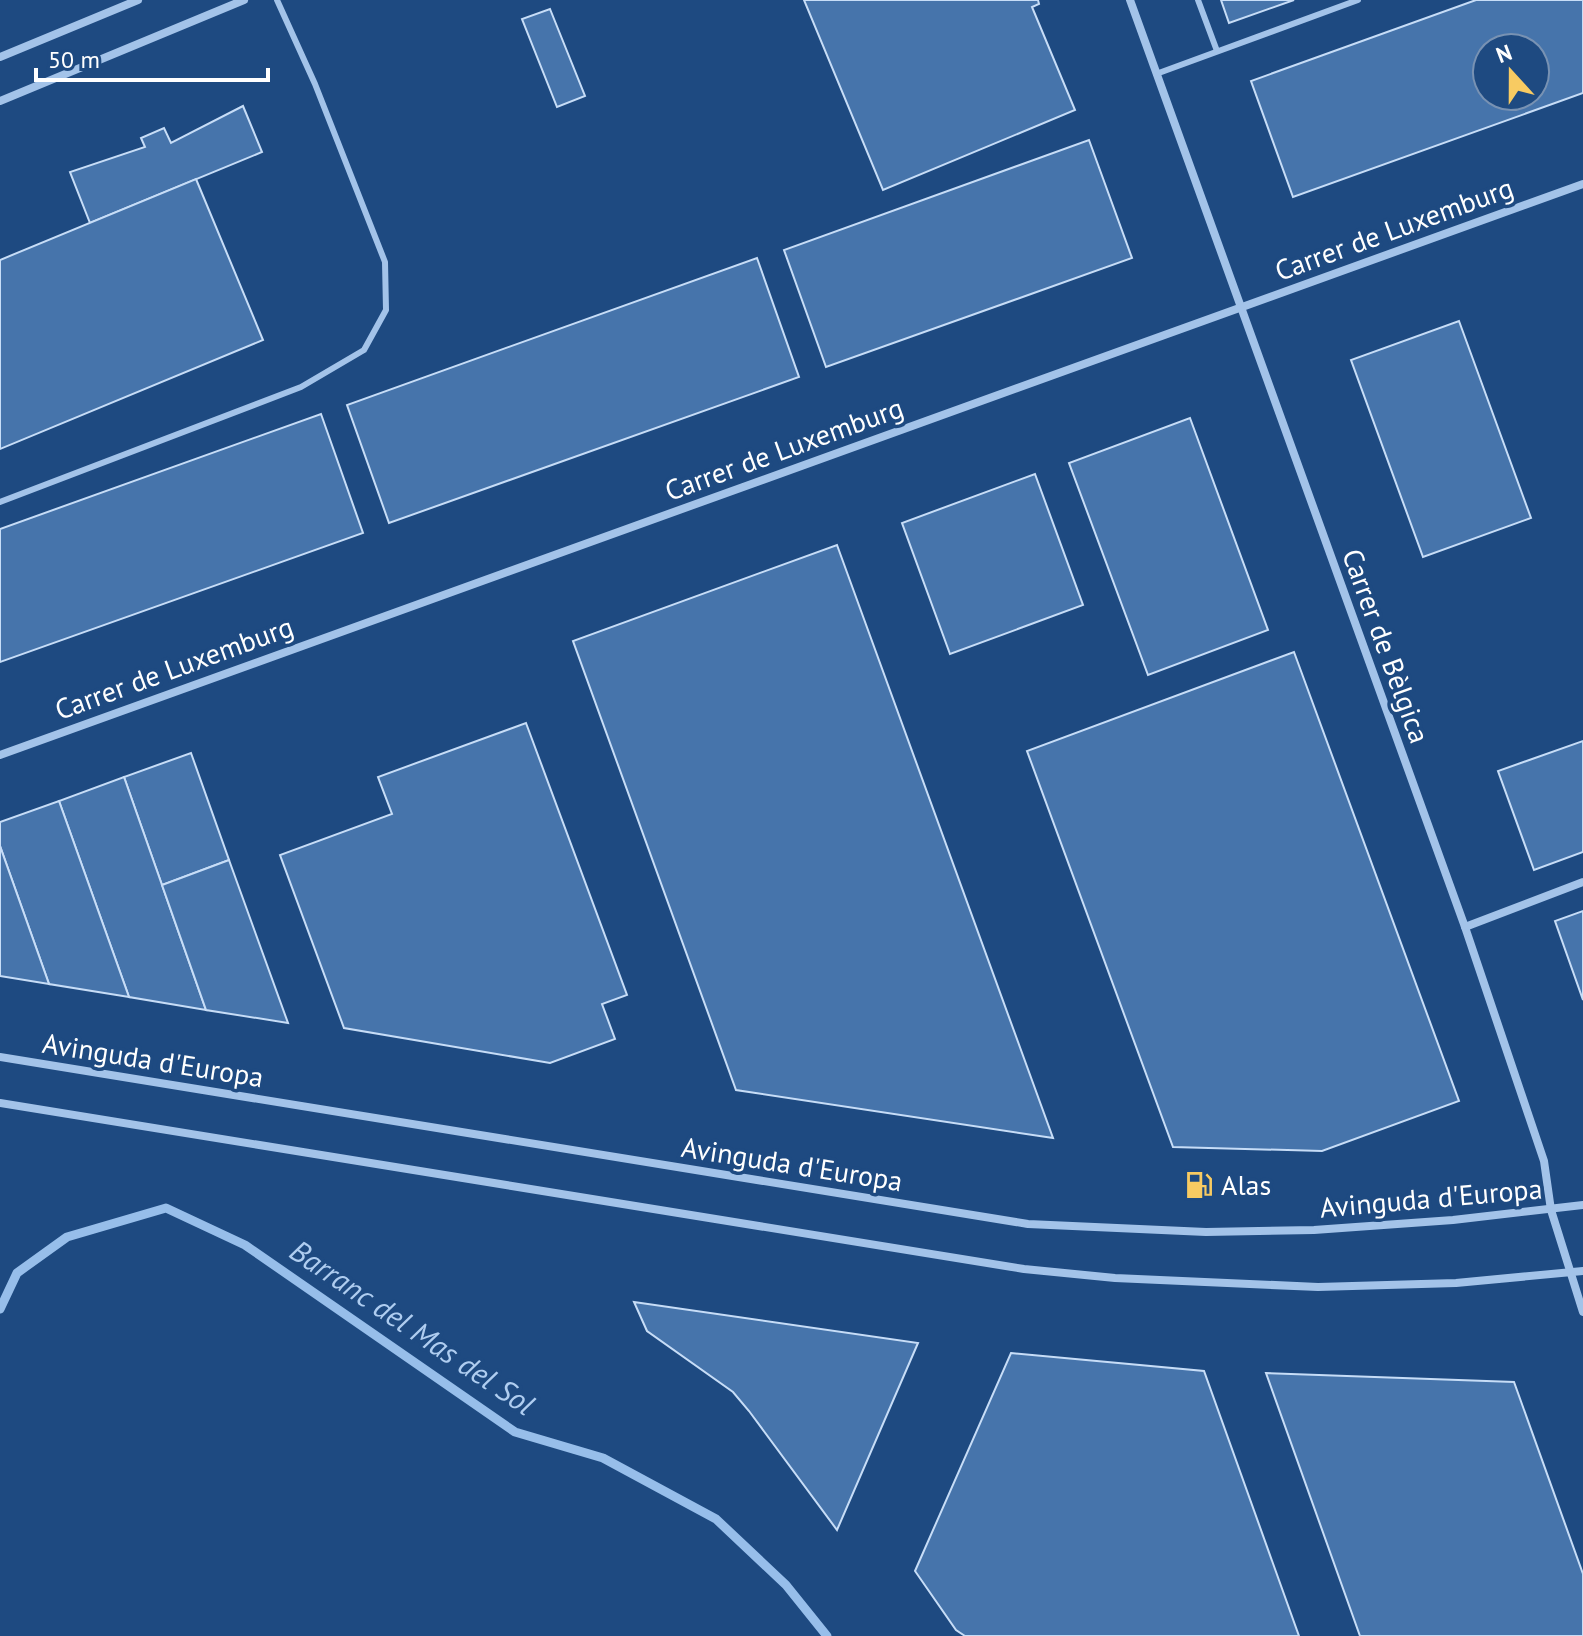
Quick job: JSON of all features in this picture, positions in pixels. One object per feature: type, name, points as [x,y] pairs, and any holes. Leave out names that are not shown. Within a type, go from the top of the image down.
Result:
[{"type":"street","points":[[0,57],[138,0]]},
{"type":"street","points":[[0,101],[244,0]]},
{"type":"street","name":"Carrer de Bèlgica","points":[[1130,0],[1465,927],[1544,1161],[1551,1210],[1583,1312]]},
{"type":"street","name":"Carrer de Luxemburg","points":[[0,755],[1583,184]]},
{"type":"street","points":[[1465,927],[1583,882]]},
{"type":"street","name":"Avinguda d'Europa","points":[[0,1057],[1028,1224],[1206,1232],[1314,1230],[1453,1220],[1583,1205]]},
{"type":"street","points":[[0,1103],[1024,1269],[1115,1278],[1318,1287],[1456,1283],[1583,1271]]},
{"type":"lane","points":[[0,502],[301,387],[364,350],[386,310],[385,262],[315,84],[277,0]]},
{"type":"lane","points":[[1198,0],[1217,51]]},
{"type":"lane","points":[[1156,74],[1358,0]]},
{"type":"building","points":[[804,0],[1038,0],[1039,4],[1032,7],[1075,110],[883,190]]},
{"type":"building","points":[[1221,0],[1294,0],[1229,23]]},
{"type":"building","points":[[1476,0],[1583,0],[1583,93],[1551,104],[1551,32],[1471,32],[1471,112],[1530,112],[1293,197],[1251,81]]},
{"type":"building","points":[[550,9],[585,96],[557,107],[522,19]]},
{"type":"building","points":[[243,106],[262,152],[90,223],[70,172],[145,147],[141,138],[164,128],[171,143]]},
{"type":"building","points":[[1089,140],[1132,258],[826,367],[784,250]]},
{"type":"building","points":[[196,179],[263,340],[0,449],[0,260]]},
{"type":"building","points":[[757,258],[799,377],[389,523],[347,405]]},
{"type":"building","points":[[1459,321],[1531,518],[1423,557],[1351,360]]},
{"type":"building","points":[[321,414],[363,533],[0,662],[0,529]]},
{"type":"building","points":[[1190,418],[1268,630],[1148,675],[1069,463]]},
{"type":"building","points":[[1035,474],[1083,605],[950,654],[902,523]]},
{"type":"building","points":[[837,545],[1053,1138],[736,1090],[573,641]]},
{"type":"building","points":[[1294,652],[1459,1101],[1322,1151],[1173,1147],[1027,751]]},
{"type":"building","points":[[526,723],[627,995],[602,1004],[615,1039],[550,1063],[344,1028],[280,855],[392,814],[378,777]]},
{"type":"building","points":[[1583,741],[1583,852],[1534,870],[1498,771]]},
{"type":"building","points":[[191,753],[229,860],[162,885],[124,777]]},
{"type":"building","points":[[124,777],[206,1010],[129,997],[59,801]]},
{"type":"building","points":[[59,801],[129,997],[49,984],[0,846],[0,822]]},
{"type":"building","points":[[0,846],[49,984],[0,976]]},
{"type":"building","points":[[229,860],[288,1023],[206,1010],[162,885]]},
{"type":"building","points":[[1583,911],[1583,1000],[1555,921]]},
{"type":"building","points":[[634,1302],[918,1343],[837,1530],[733,1392],[647,1331]]},
{"type":"building","points":[[1011,1353],[1204,1371],[1299,1636],[965,1636],[956,1630],[915,1571]]},
{"type":"building","points":[[1266,1373],[1514,1382],[1583,1574],[1583,1636],[1360,1636]]},
{"type":"waterway","name":"Barranc del Mas del Sol","points":[[0,1309],[17,1273],[67,1237],[166,1208],[245,1245],[515,1432],[603,1458],[716,1519],[786,1585],[827,1636]]},
{"type":"place","name":"Alas","points":[[1199,1185]]}]
